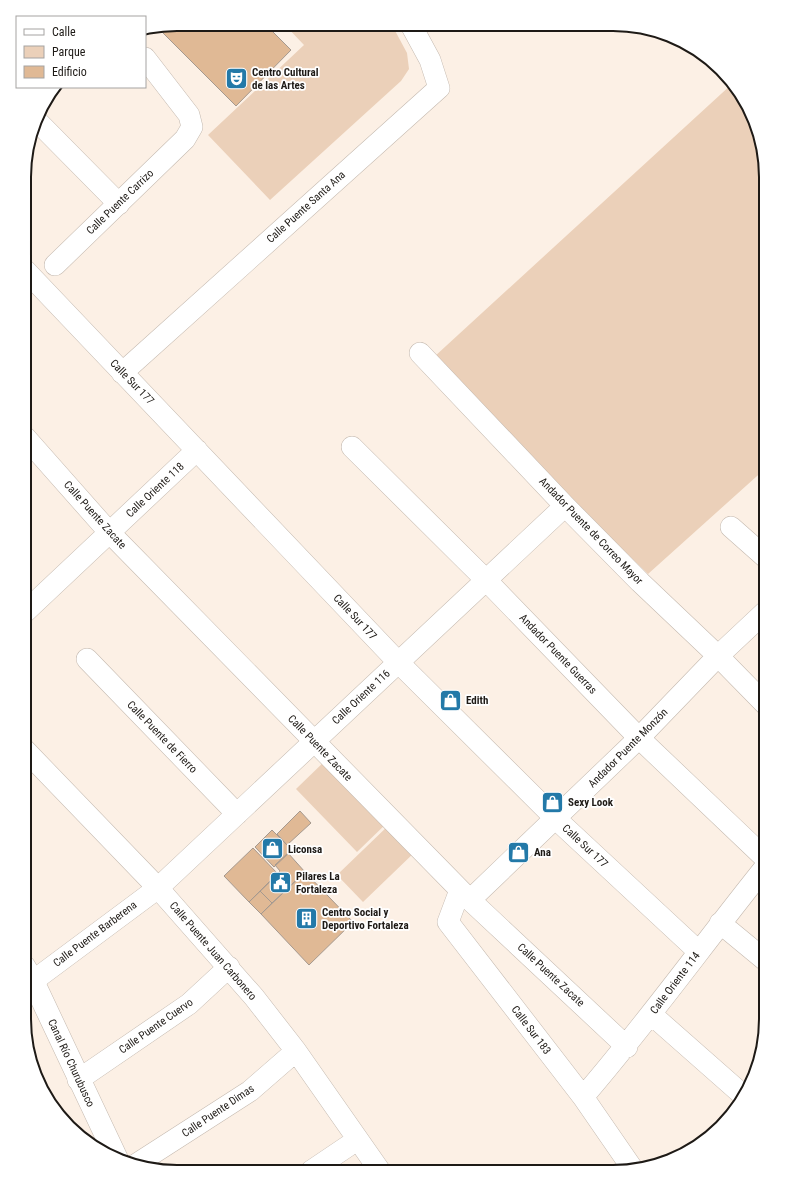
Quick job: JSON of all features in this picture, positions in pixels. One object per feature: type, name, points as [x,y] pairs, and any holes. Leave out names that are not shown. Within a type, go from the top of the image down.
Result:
[{"type":"street","name":"Calle Puente Santa Ana","points":[[122,372],[438,88],[430,60],[414,31]]},
{"type":"street","name":"Calle Puente Carrizo","points":[[55,264],[185,139],[192,127],[189,115],[146,59]]},
{"type":"street","points":[[41,125],[119,204]]},
{"type":"street","name":"Calle Sur 177","points":[[31,283],[122,372],[398,662],[556,820],[698,951]]},
{"type":"street","name":"Andador Puente de Correo Mayor","points":[[420,353],[565,506],[640,582],[718,656],[759,698]]},
{"type":"street","name":"Calle Puente Zacate","points":[[31,444],[109,532],[465,895],[627,1046]]},
{"type":"street","name":"Andador Puente Guerras","points":[[352,447],[486,580],[639,738],[759,852]]},
{"type":"street","name":"Calle Oriente 118","points":[[31,597],[109,532],[197,450]]},
{"type":"street","name":"Calle Oriente 116","points":[[158,888],[565,506]]},
{"type":"street","points":[[732,527],[759,552]]},
{"type":"street","name":"Andador Puente Monzón","points":[[465,895],[556,820],[639,738],[718,656],[759,618]]},
{"type":"street","name":"Calle Puente de Fierro","points":[[87,659],[237,814]]},
{"type":"street","name":"Calle Puente Juan Carbonero","points":[[31,756],[158,888],[229,967],[296,1052],[376,1165]]},
{"type":"street","name":"Calle Oriente 114","points":[[583,1097],[627,1046],[698,951],[759,875]]},
{"type":"street","name":"Calle Puente Barberena","points":[[31,971],[158,888]]},
{"type":"street","name":"Calle Sur 183","points":[[465,895],[448,922],[583,1097],[629,1164]]},
{"type":"street","points":[[720,923],[759,955]]},
{"type":"street","name":"Calle Puente Cuervo","points":[[78,1080],[189,1004],[229,967]]},
{"type":"street","name":"Canal Río Churubusco","points":[[31,979],[113,1150]]},
{"type":"street","points":[[651,1014],[739,1092]]},
{"type":"street","name":"Calle Puente Dimas","points":[[142,1161],[250,1091],[296,1052]]},
{"type":"street","points":[[320,1165],[357,1140]]},
{"type":"green space","points":[[291,31],[395,31],[407,53],[409,69],[401,81],[270,200],[208,135],[304,45]]},
{"type":"green space","points":[[728,87],[748,121],[754,139],[759,167],[759,474],[648,574],[572,500],[434,357]]},
{"type":"green space","points":[[329,757],[390,820],[357,852],[296,789]]},
{"type":"green space","points":[[391,823],[417,850],[363,902],[337,875]]},
{"type":"building","name":"Centro Cultural de las Artes","points":[[272,31],[291,50],[236,106],[162,32]]},
{"type":"building","points":[[300,811],[311,823],[287,845],[277,834]]},
{"type":"building","name":"Liconsa","points":[[272,830],[292,850],[274,867],[255,847]]},
{"type":"building","points":[[253,848],[278,874],[249,902],[224,876]]},
{"type":"building","name":"Pilares La Fortaleza","points":[[288,853],[305,872],[272,903],[260,891],[280,871],[275,865]]},
{"type":"building","name":"Centro Social y Deportivo Fortaleza","points":[[305,872],[353,922],[309,965],[261,914]]},
{"type":"building","points":[[260,891],[272,903],[261,914],[249,902]]},
{"type":"place","name":"Centro Cultural de las Artes","points":[[236,78]]},
{"type":"place","name":"Edith","points":[[450,700]]},
{"type":"place","name":"Sexy Look","points":[[553,802]]},
{"type":"place","name":"Liconsa","points":[[273,849]]},
{"type":"place","name":"Ana","points":[[519,852]]},
{"type":"place","name":"Pilares La Fortaleza","points":[[281,882]]},
{"type":"place","name":"Centro Social y Deportivo Fortaleza","points":[[307,918]]}]
